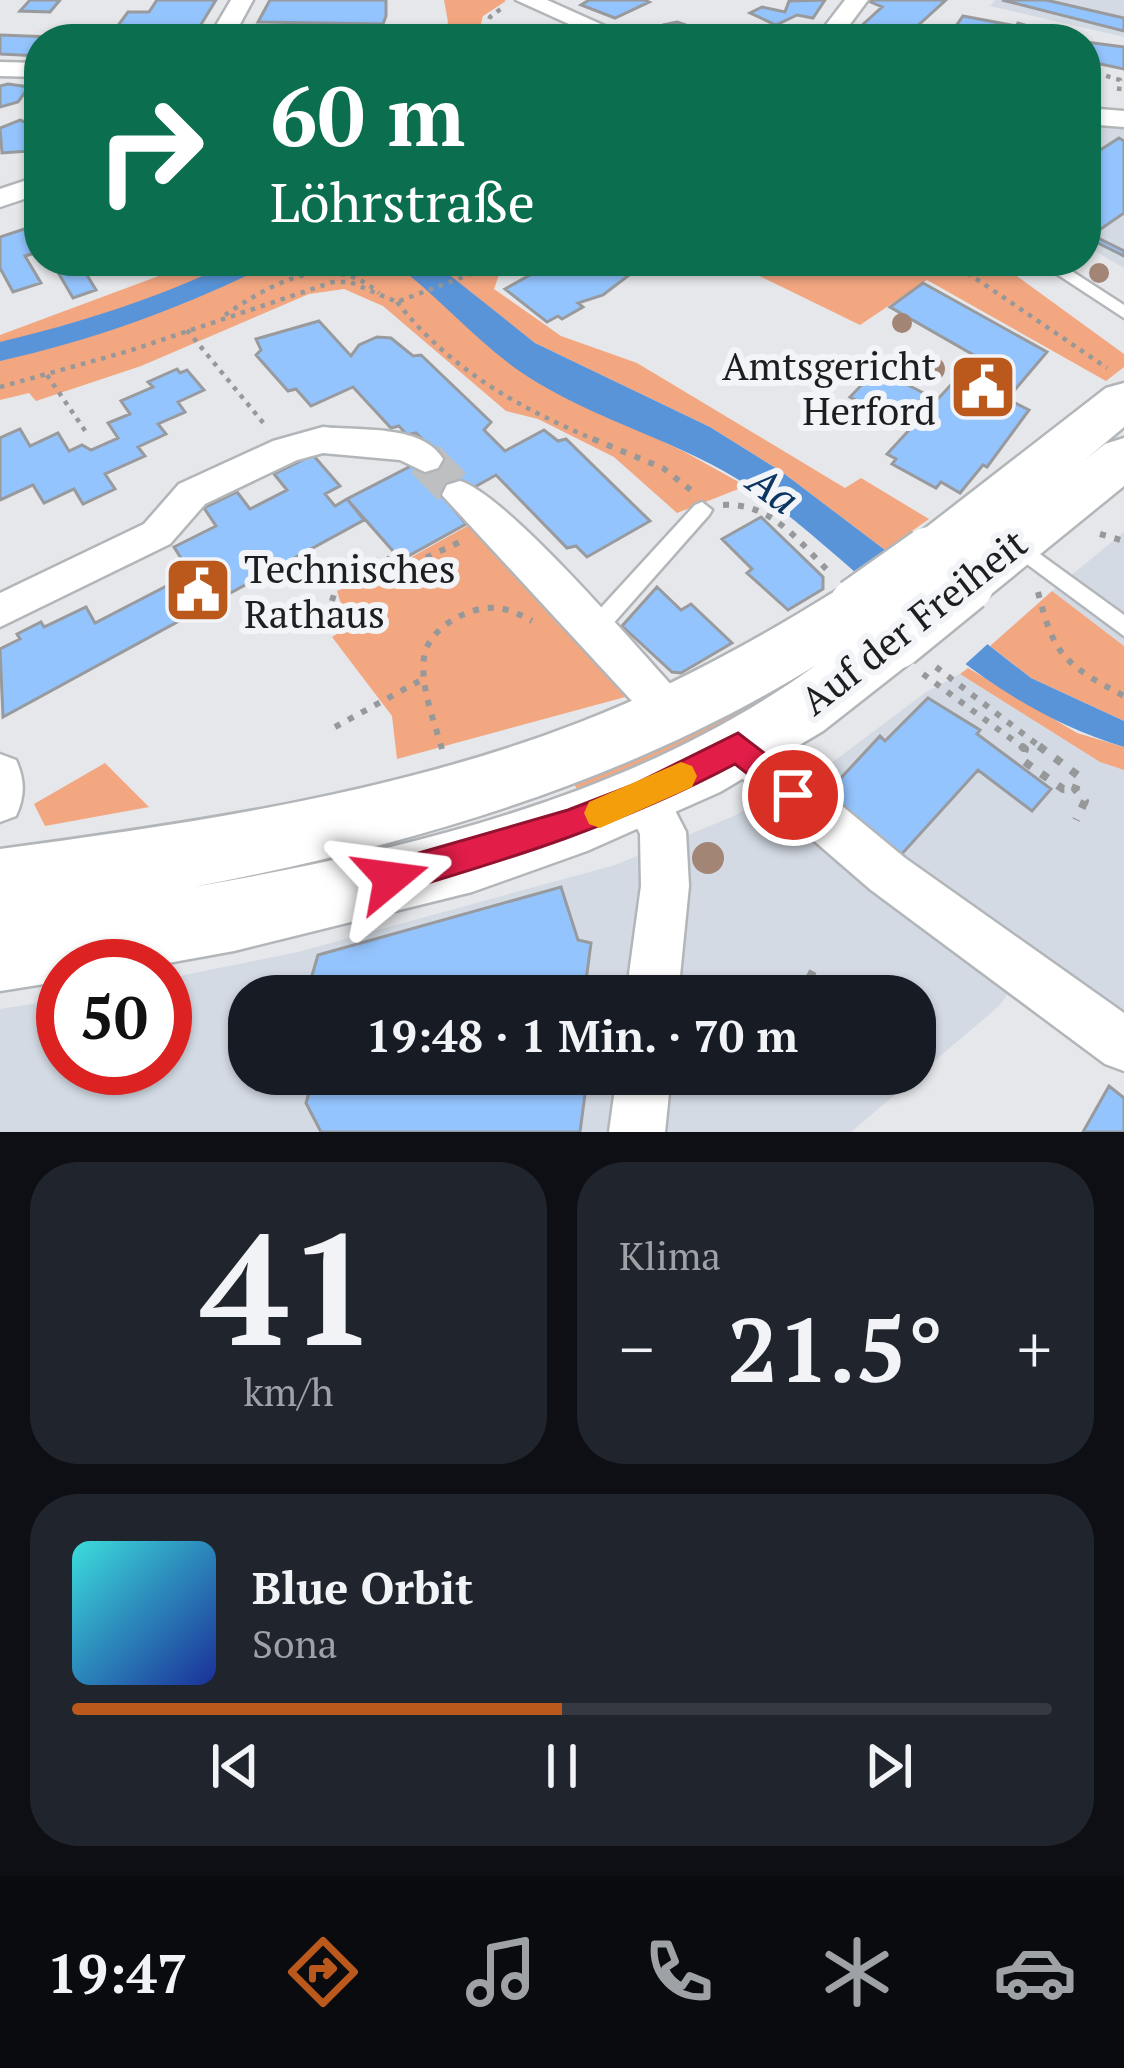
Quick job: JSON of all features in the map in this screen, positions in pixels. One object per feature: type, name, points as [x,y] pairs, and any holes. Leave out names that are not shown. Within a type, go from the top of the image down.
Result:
[{"type":"main road","name":"Auf der Freiheit","points":[[0,954],[299,903],[568,826],[644,796],[819,698],[1122,389]]},
{"type":"main road","name":"Auf der Freiheit","points":[[948,569],[1025,564],[1124,457]]},
{"type":"main road","name":"Auf der Freiheit","points":[[0,883],[187,854],[451,777],[546,764],[671,714],[771,662],[880,631]]},
{"type":"main road","points":[[436,866],[491,823],[483,805],[464,800],[451,777]]},
{"type":"street","points":[[527,0],[585,24]]},
{"type":"street","points":[[839,24],[857,0]]},
{"type":"street","points":[[0,611],[157,534],[192,494],[286,450],[323,440],[408,448],[425,459]]},
{"type":"street","points":[[460,495],[499,528],[671,714]]},
{"type":"street","points":[[738,747],[888,874],[1124,1046]]},
{"type":"street","points":[[0,775],[0,801]]},
{"type":"street","points":[[644,796],[663,832],[665,886],[654,975]]},
{"type":"street","points":[[637,1132],[641,1095]]},
{"type":"lane","points":[[1067,276],[1124,314]]},
{"type":"lane","points":[[595,629],[702,510]]},
{"type":"lane","points":[[1025,564],[1124,627]]},
{"type":"path","points":[[488,24],[490,16],[514,0]]},
{"type":"path","points":[[1114,93],[1122,90],[1123,82]]},
{"type":"path","points":[[217,320],[261,294],[314,276]]},
{"type":"path","points":[[359,276],[379,293]]},
{"type":"path","points":[[397,302],[468,276]]},
{"type":"path","points":[[974,276],[1067,337],[1122,389]]},
{"type":"path","points":[[0,387],[333,282],[397,302],[480,383],[520,408],[669,470],[690,486],[702,510],[741,501],[767,514]]},
{"type":"path","points":[[187,330],[286,450]]},
{"type":"path","points":[[47,375],[88,435]]},
{"type":"path","points":[[332,601],[338,581],[384,556],[404,568],[499,528]]},
{"type":"path","points":[[1100,534],[1124,542]]},
{"type":"path","points":[[1025,564],[1054,654],[1066,666],[1124,696]]},
{"type":"path","points":[[451,777],[423,679],[424,650],[440,630],[489,608],[514,611],[560,633],[595,629]]},
{"type":"path","points":[[880,631],[1025,749]]},
{"type":"path","points":[[335,727],[423,679]]},
{"type":"path","points":[[1035,739],[1022,760],[1063,789],[1075,789],[1085,801],[1076,820]]},
{"type":"path","points":[[811,975],[813,971]]},
{"type":"shaded area","points":[[444,0],[506,1],[483,16],[481,24],[448,22]]},
{"type":"shaded area","points":[[995,0],[1124,0],[1124,37],[1101,32],[1101,24],[1068,24],[990,6]]},
{"type":"shaded area","points":[[1101,123],[1124,124],[1124,268],[1101,255]]},
{"type":"shaded area","points":[[159,276],[499,276],[494,289],[561,336],[637,363],[845,488],[861,478],[929,519],[885,550],[782,472],[710,427],[535,343],[468,290],[440,301],[537,382],[683,451],[764,496],[741,488],[677,513],[614,457],[538,419],[506,411],[383,306],[344,289],[309,294],[141,366],[36,401],[29,393],[0,400],[0,335]]},
{"type":"shaded area","points":[[760,276],[1017,276],[1124,354],[1124,367],[1106,381],[927,280],[860,325]]},
{"type":"shaded area","points":[[469,525],[551,606],[629,696],[397,759],[392,716],[332,637],[348,627],[337,591]]},
{"type":"shaded area","points":[[1124,532],[1124,646],[1052,591]]},
{"type":"shaded area","points":[[1052,591],[1124,646],[1124,721],[1031,678],[990,646]]},
{"type":"shaded area","points":[[815,658],[820,674],[582,800],[570,775]]},
{"type":"shaded area","points":[[968,668],[1077,733],[1124,747],[1124,770],[1100,762],[960,674]]},
{"type":"shaded area","points":[[960,674],[1100,762],[1124,770],[1124,1016],[1036,955],[999,1006],[936,1060],[936,975],[228,975],[228,1095],[894,1095],[851,1132],[0,1132],[0,1009],[36,1003],[36,1095],[192,1095],[192,974],[298,952],[615,865],[734,816],[826,767],[926,692]]},
{"type":"shaded area","points":[[105,763],[149,807],[45,826],[34,804]]},
{"type":"water","points":[[201,276],[246,276],[142,320],[0,361],[0,342]]},
{"type":"water","name":"Aa","points":[[410,276],[451,276],[535,343],[710,427],[782,472],[885,550],[968,629],[1031,678],[1124,721],[1124,747],[1022,702],[934,640],[811,534],[741,481],[538,383]]},
{"type":"pier","points":[[890,547],[992,640],[959,670],[847,576]]},
{"type":"building","points":[[30,0],[60,0],[50,12],[20,11]]},
{"type":"building","points":[[157,0],[216,0],[201,24],[119,24],[128,12],[149,12]]},
{"type":"building","points":[[270,0],[386,0],[386,16],[383,24],[258,22]]},
{"type":"building","points":[[589,0],[649,2],[615,18],[581,5]]},
{"type":"building","points":[[825,0],[813,18],[797,15],[774,24],[750,13],[762,7],[785,12],[789,1]]},
{"type":"building","points":[[866,0],[946,0],[920,24],[863,24],[882,7]]},
{"type":"building","points":[[1002,0],[1046,0],[1124,18],[1124,31]]},
{"type":"building","points":[[963,16],[1005,24],[957,24]]},
{"type":"building","points":[[0,35],[24,36],[24,55],[0,54]]},
{"type":"building","points":[[1101,44],[1124,47],[1124,69],[1101,64]]},
{"type":"building","points":[[0,86],[24,86],[24,94],[18,102],[0,107]]},
{"type":"building","points":[[24,122],[24,151],[2,153],[0,128]]},
{"type":"building","points":[[1119,138],[1124,141],[1124,213],[1101,229],[1101,149]]},
{"type":"building","points":[[24,229],[24,276],[37,276],[41,283],[13,292],[0,268],[0,237]]},
{"type":"building","points":[[1101,240],[1124,251],[1124,256],[1101,244]]},
{"type":"building","points":[[60,276],[88,276],[96,290],[73,298]]},
{"type":"building","points":[[528,276],[628,276],[603,295],[578,303],[583,307],[562,319],[558,316],[547,322],[505,289]]},
{"type":"building","name":"Amtsgericht Herford","points":[[923,283],[1047,352],[1007,399],[1029,410],[987,467],[983,465],[960,493],[941,482],[936,488],[892,464],[896,459],[887,454],[911,428],[850,397],[877,369],[937,400],[959,376],[975,384],[991,365],[890,307]]},
{"type":"building","points":[[319,321],[351,356],[359,345],[377,337],[391,338],[413,356],[421,355],[491,422],[484,430],[505,451],[544,430],[558,441],[566,439],[650,521],[587,557],[576,546],[567,548],[496,475],[448,502],[466,524],[401,560],[347,499],[436,453],[416,433],[407,435],[399,426],[391,428],[353,387],[311,406],[296,389],[288,391],[256,355],[261,350],[256,339]]},
{"type":"building","points":[[177,369],[180,373],[187,370],[204,390],[178,402],[185,412],[158,424],[166,434],[138,447],[145,456],[105,474],[115,489],[83,504],[74,489],[44,503],[33,485],[0,500],[0,438],[20,429],[30,446],[58,433],[69,451],[82,445],[91,450],[118,438],[108,423],[130,414],[121,401],[153,387],[148,382]]},
{"type":"building","name":"Technisches Rathaus","points":[[313,455],[340,486],[325,494],[335,506],[347,499],[364,520],[3,717],[0,649],[20,639],[17,634],[86,607],[95,623],[180,579],[186,566],[174,547],[216,526],[204,508],[237,492],[250,509],[287,490],[274,474]]},
{"type":"building","points":[[761,517],[823,577],[823,589],[788,610],[747,573],[752,569],[722,539]]},
{"type":"building","points":[[657,587],[681,610],[691,604],[732,643],[681,673],[672,672],[622,626]]},
{"type":"building","points":[[928,698],[980,730],[977,734],[1051,789],[1032,811],[978,770],[900,856],[826,794],[880,736],[885,741]]},
{"type":"building","points":[[561,887],[578,940],[591,943],[587,975],[312,975],[318,955]]},
{"type":"building","points":[[1109,1086],[1124,1098],[1124,1132],[1083,1132]]},
{"type":"building","points":[[308,1095],[585,1095],[580,1132],[321,1132],[306,1103]]},
{"type":"tunnel","points":[[425,459],[460,495]]},
{"type":"slow traffic","points":[[600,813],[681,776]]},
{"type":"place","name":"Amtsgericht Herford","points":[[983,387]]},
{"type":"place","name":"Technisches Rathaus","points":[[198,590]]},
{"type":"route","points":[[391,878],[568,826],[644,796],[738,747],[793,795]]}]
